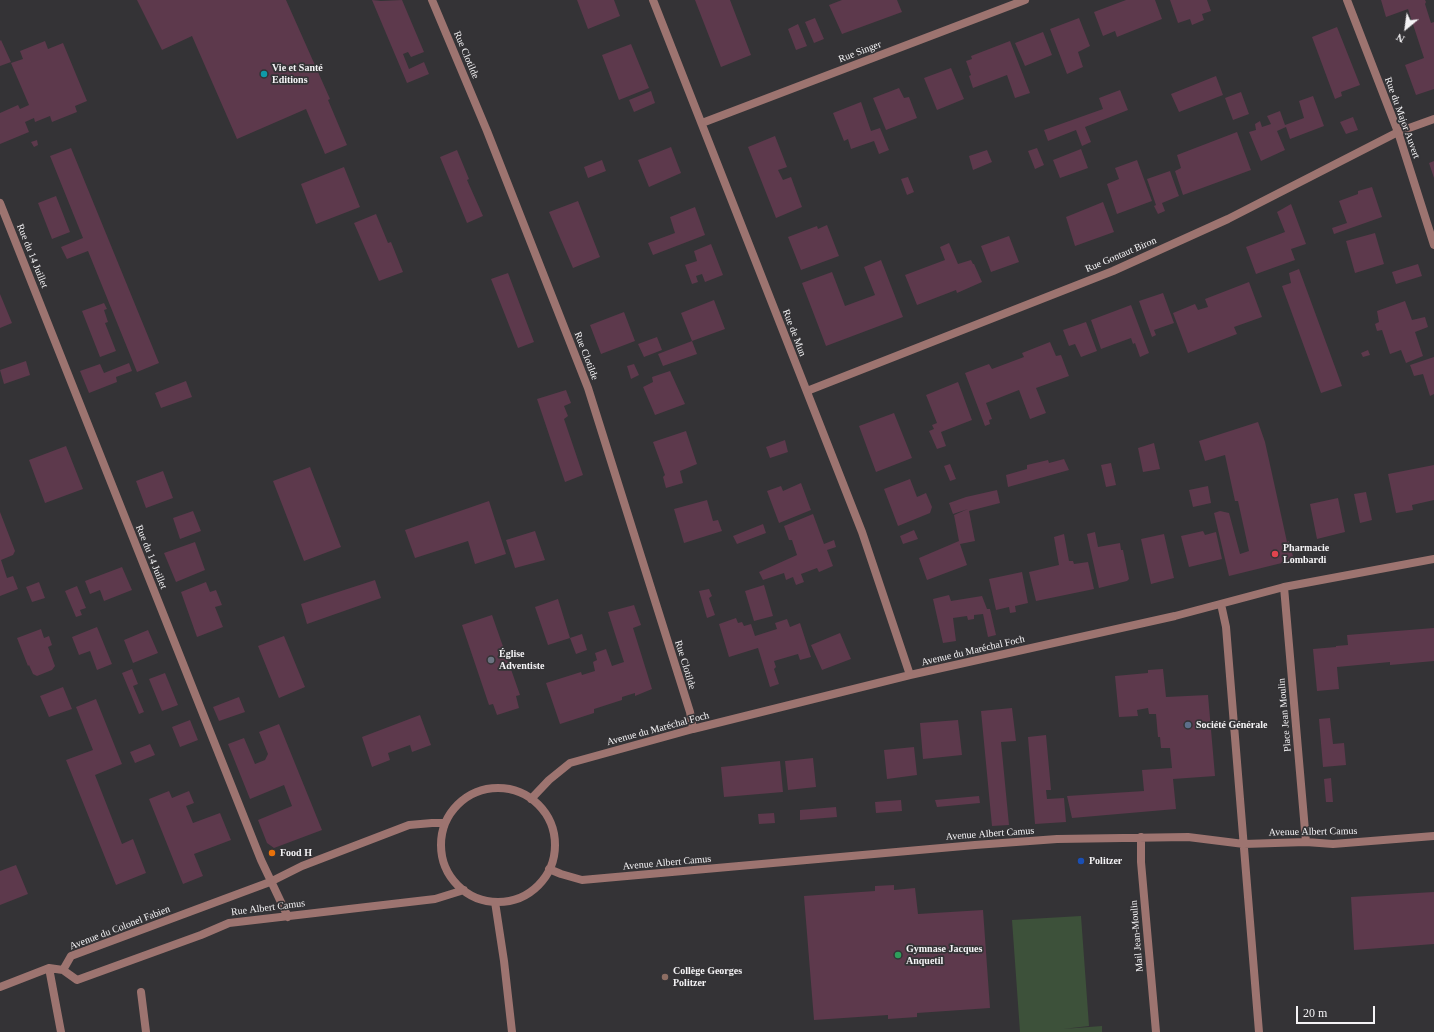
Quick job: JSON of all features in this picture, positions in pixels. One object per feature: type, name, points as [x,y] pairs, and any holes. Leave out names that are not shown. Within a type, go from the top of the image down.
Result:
[{"type":"street","name":"Rue Clotilde","points":[[432,0],[487,131],[588,388],[687,704],[693,729]]},
{"type":"street","name":"Rue de Mun","points":[[654,0],[862,532],[910,675]]},
{"type":"street","name":"Rue Singer","points":[[702,123],[1025,0]]},
{"type":"street","name":"Rue du Major Auvert","points":[[1347,0],[1398,132],[1434,245]]},
{"type":"street","name":"Rue Gontaut Biron","points":[[807,391],[1113,271],[1228,219],[1398,132],[1434,119]]},
{"type":"street","name":"Rue du 14 Juillet","points":[[0,203],[261,860],[270,882],[288,917]]},
{"type":"street","name":"Avenue du Maréchal Foch","points":[[531,799],[549,780],[570,763],[693,729],[910,675],[1175,616],[1284,588],[1434,559]]},
{"type":"street","name":"Place Jean Moulin","points":[[1284,588],[1306,842]]},
{"type":"street","points":[[1222,604],[1226,627],[1260,1032]]},
{"type":"street","points":[[500,788],[516,791],[531,799],[542,810],[550,823],[554,838],[554,854],[549,869],[540,882],[528,893],[512,900],[496,902],[479,898],[464,890],[450,877],[443,860],[441,842],[445,823],[453,808],[467,797],[482,790],[500,788]]},
{"type":"street","points":[[270,882],[302,866],[409,825],[445,823]]},
{"type":"street","name":"Avenue Albert Camus","points":[[549,869],[582,880],[1058,839],[1188,837],[1244,844],[1306,842],[1333,844],[1434,836]]},
{"type":"street","name":"Mail Jean-Moulin","points":[[1141,837],[1141,862],[1156,1032]]},
{"type":"street","name":"Avenue du Colonel Fabien","points":[[63,970],[71,956],[270,882]]},
{"type":"street","name":"Rue Albert Camus","points":[[63,970],[77,980],[201,935],[228,923],[288,917],[312,912],[435,899],[464,890]]},
{"type":"street","points":[[496,902],[512,1032]]},
{"type":"street","points":[[0,987],[49,968],[63,970]]},
{"type":"street","points":[[49,968],[61,1032]]},
{"type":"street","points":[[141,992],[146,1032]]},
{"type":"green space","points":[[1081,916],[1089,1026],[1063,1029],[1102,1026],[1102,1032],[1020,1032],[1012,920]]},
{"type":"building","name":"Vie et Santé Editions","points":[[137,0],[286,0],[330,99],[328,100],[347,145],[325,154],[306,109],[237,139],[192,36],[162,50]]},
{"type":"building","points":[[372,0],[402,0],[424,52],[411,57],[408,52],[403,54],[409,69],[424,62],[429,74],[407,83]]},
{"type":"building","points":[[577,0],[614,0],[620,16],[588,29]]},
{"type":"building","points":[[695,0],[730,0],[751,55],[721,67]]},
{"type":"building","points":[[842,0],[897,0],[902,12],[842,34],[829,5]]},
{"type":"building","points":[[1126,0],[1155,0],[1162,19],[1117,37],[1115,31],[1103,36],[1094,12]]},
{"type":"building","points":[[1170,0],[1207,0],[1211,11],[1202,14],[1204,20],[1192,25],[1190,19],[1178,23]]},
{"type":"building","points":[[1381,0],[1425,0],[1431,23],[1434,22],[1434,89],[1416,95],[1405,65],[1424,58],[1408,9],[1386,17]]},
{"type":"building","points":[[815,18],[824,39],[814,43],[805,22]]},
{"type":"building","points":[[1079,18],[1090,46],[1078,52],[1083,67],[1067,74],[1050,29]]},
{"type":"building","points":[[798,24],[807,46],[796,50],[788,29]]},
{"type":"building","points":[[1337,27],[1360,85],[1341,92],[1342,96],[1335,99],[1312,37]]},
{"type":"building","points":[[1043,32],[1052,55],[1025,66],[1015,43]]},
{"type":"building","points":[[1,40],[11,62],[0,66],[0,41]]},
{"type":"building","points":[[45,41],[48,49],[63,43],[87,101],[75,106],[77,112],[52,122],[50,116],[35,122],[34,118],[25,122],[29,132],[0,144],[0,113],[18,105],[20,109],[29,105],[11,63],[23,59],[20,51]]},
{"type":"building","points":[[1010,41],[1030,93],[1015,98],[1007,75],[973,88],[969,76],[971,75],[966,61],[972,59],[971,56]]},
{"type":"building","points":[[631,44],[649,88],[619,100],[602,55]]},
{"type":"building","points":[[951,68],[964,99],[937,110],[924,78]]},
{"type":"building","points":[[1216,76],[1223,95],[1179,112],[1171,94]]},
{"type":"building","points":[[899,88],[904,98],[909,97],[917,118],[886,130],[873,98]]},
{"type":"building","points":[[1120,90],[1128,110],[1085,127],[1091,142],[1082,146],[1076,130],[1048,141],[1044,130],[1103,109],[1099,98]]},
{"type":"building","points":[[651,91],[655,103],[634,112],[629,100]]},
{"type":"building","points":[[1241,92],[1249,114],[1233,120],[1225,98]]},
{"type":"building","points":[[1313,96],[1324,126],[1290,139],[1286,127],[1277,131],[1285,150],[1261,161],[1249,132],[1256,130],[1255,124],[1260,121],[1262,127],[1271,124],[1267,116],[1280,111],[1285,125],[1304,118],[1299,101]]},
{"type":"building","points":[[861,102],[871,131],[880,128],[889,150],[879,154],[874,141],[851,149],[848,139],[844,141],[833,113]]},
{"type":"building","points":[[1353,117],[1358,130],[1346,134],[1340,122]]},
{"type":"building","points":[[1237,132],[1251,170],[1183,195],[1175,171],[1181,168],[1177,155]]},
{"type":"building","points":[[775,136],[787,167],[778,170],[783,180],[791,177],[802,207],[776,218],[748,147]]},
{"type":"building","points":[[37,140],[38,145],[34,147],[31,142]]},
{"type":"building","points":[[671,147],[681,173],[649,187],[638,160]]},
{"type":"building","points":[[71,148],[159,363],[137,372],[88,251],[67,259],[61,247],[83,238],[50,156]]},
{"type":"building","points":[[1037,148],[1044,165],[1035,169],[1028,151]]},
{"type":"building","points":[[1081,149],[1088,168],[1060,178],[1053,160]]},
{"type":"building","points":[[457,150],[469,179],[467,180],[483,216],[467,223],[440,157]]},
{"type":"building","points":[[987,150],[992,162],[973,170],[969,156]]},
{"type":"building","points":[[602,160],[606,171],[588,178],[584,167]]},
{"type":"building","points":[[1137,160],[1152,201],[1117,214],[1107,184],[1119,179],[1115,168]]},
{"type":"building","points":[[1434,161],[1434,178],[1429,163]]},
{"type":"building","points":[[344,167],[360,207],[316,224],[301,184]]},
{"type":"building","points":[[1170,171],[1179,196],[1162,203],[1165,211],[1158,214],[1154,206],[1156,205],[1147,179]]},
{"type":"building","points":[[908,177],[914,192],[907,195],[901,179]]},
{"type":"building","points":[[1372,187],[1382,217],[1334,234],[1332,228],[1347,223],[1339,201],[1358,194],[1358,191]]},
{"type":"building","points":[[56,196],[70,232],[52,239],[38,203]]},
{"type":"building","points":[[578,201],[600,257],[573,268],[549,212]]},
{"type":"building","points":[[1103,202],[1114,232],[1075,246],[1066,217]]},
{"type":"building","points":[[1291,204],[1306,244],[1291,249],[1295,260],[1256,274],[1246,247],[1285,232],[1277,212]]},
{"type":"building","points":[[695,207],[705,235],[653,255],[648,243],[675,233],[670,217]]},
{"type":"building","points":[[376,214],[388,243],[391,242],[403,272],[379,281],[354,223]]},
{"type":"building","points":[[827,225],[839,256],[801,270],[788,237],[817,226],[818,229]]},
{"type":"building","points":[[1375,233],[1384,264],[1355,273],[1346,241]]},
{"type":"building","points":[[1009,236],[1019,262],[991,272],[981,246]]},
{"type":"building","points":[[949,243],[958,264],[971,260],[982,282],[957,293],[956,290],[917,305],[905,275],[945,260],[940,247]]},
{"type":"building","points":[[711,244],[723,275],[705,282],[702,274],[696,276],[698,282],[692,284],[685,265],[697,261],[694,251]]},
{"type":"building","points":[[881,260],[903,317],[826,346],[802,283],[832,272],[845,306],[875,295],[864,267]]},
{"type":"building","points":[[1418,264],[1422,276],[1396,284],[1392,272]]},
{"type":"building","points":[[1299,269],[1342,386],[1321,393],[1282,286],[1291,283],[1289,273]]},
{"type":"building","points":[[508,273],[534,342],[518,348],[491,279]]},
{"type":"building","points":[[1249,282],[1262,317],[1234,327],[1237,334],[1188,353],[1173,313],[1195,304],[1198,310],[1208,307],[1205,299]]},
{"type":"building","points":[[1163,293],[1174,323],[1154,330],[1156,335],[1152,337],[1139,301]]},
{"type":"building","points":[[0,294],[12,323],[0,328]]},
{"type":"building","points":[[714,300],[725,329],[692,341],[681,313]]},
{"type":"building","points":[[1405,301],[1412,320],[1425,317],[1428,327],[1415,332],[1423,356],[1406,363],[1401,350],[1390,354],[1382,330],[1377,331],[1375,324],[1379,322],[1377,311]]},
{"type":"building","points":[[104,303],[107,309],[104,310],[108,322],[105,323],[116,351],[100,357],[82,311]]},
{"type":"building","points":[[1131,305],[1149,353],[1140,357],[1135,343],[1133,344],[1131,338],[1101,349],[1091,320]]},
{"type":"building","points":[[624,312],[635,341],[601,354],[590,325]]},
{"type":"building","points":[[1086,322],[1097,351],[1081,357],[1075,344],[1069,346],[1063,330]]},
{"type":"building","points":[[657,337],[662,350],[644,357],[638,344]]},
{"type":"building","points":[[692,341],[697,354],[663,366],[658,354]]},
{"type":"building","points":[[1050,342],[1056,356],[1061,355],[1069,376],[1036,388],[1046,413],[1030,419],[1019,390],[986,403],[992,419],[989,420],[990,424],[985,426],[965,373],[989,364],[992,369],[1024,357],[1022,353]]},
{"type":"building","points":[[1368,350],[1370,355],[1363,357],[1361,353]]},
{"type":"building","points":[[1434,357],[1434,394],[1430,396],[1423,374],[1414,376],[1410,365]]},
{"type":"building","points":[[26,361],[30,375],[4,384],[0,370]]},
{"type":"building","points":[[129,363],[132,371],[116,377],[117,382],[89,393],[80,371],[100,364],[104,373]]},
{"type":"building","points":[[634,364],[639,375],[631,379],[627,366]]},
{"type":"building","points":[[670,371],[685,404],[655,415],[643,387],[653,382],[652,377]]},
{"type":"building","points":[[186,381],[192,397],[161,408],[155,393]]},
{"type":"building","points":[[958,382],[972,420],[941,432],[946,446],[937,449],[929,431],[934,429],[932,425],[937,423],[926,395]]},
{"type":"building","points":[[566,390],[571,403],[564,406],[568,416],[564,419],[583,475],[565,482],[537,399]]},
{"type":"building","points":[[894,413],[912,458],[876,472],[859,426]]},
{"type":"building","points":[[1258,422],[1265,442],[1287,542],[1289,541],[1294,560],[1229,576],[1214,513],[1220,511],[1229,513],[1240,554],[1249,551],[1238,501],[1235,501],[1225,455],[1205,461],[1199,441]]},
{"type":"building","points":[[686,431],[697,464],[680,471],[683,483],[666,488],[663,477],[665,475],[653,442]]},
{"type":"building","points":[[785,440],[788,452],[770,458],[766,447]]},
{"type":"building","points":[[1154,443],[1160,469],[1143,472],[1138,448]]},
{"type":"building","points":[[66,446],[83,489],[45,503],[29,460]]},
{"type":"building","points":[[1064,459],[1069,470],[1008,487],[1006,475],[1027,469],[1027,465],[1048,460],[1049,463]]},
{"type":"building","points":[[1111,463],[1116,485],[1106,487],[1101,465]]},
{"type":"building","points":[[950,464],[956,479],[950,481],[944,466]]},
{"type":"building","points":[[1434,465],[1434,500],[1412,505],[1413,510],[1396,513],[1388,474]]},
{"type":"building","points":[[310,467],[341,547],[304,561],[273,481]]},
{"type":"building","points":[[163,471],[173,498],[146,508],[136,481]]},
{"type":"building","points":[[910,479],[917,497],[926,493],[932,507],[930,513],[898,526],[884,489]]},
{"type":"building","points":[[801,483],[811,510],[779,523],[767,491],[781,486],[783,491]]},
{"type":"building","points":[[1208,486],[1211,503],[1193,507],[1189,490]]},
{"type":"building","points":[[997,490],[1000,503],[969,511],[975,541],[960,544],[967,565],[927,580],[919,558],[959,541],[954,515],[968,509],[953,514],[949,503],[966,497]]},
{"type":"building","points":[[1366,492],[1372,520],[1360,523],[1354,494]]},
{"type":"building","points":[[1338,498],[1345,532],[1317,539],[1310,504]]},
{"type":"building","points":[[707,500],[713,521],[718,520],[722,531],[684,543],[674,509]]},
{"type":"building","points":[[489,501],[506,554],[475,564],[468,541],[415,558],[405,530]]},
{"type":"building","points":[[193,511],[201,531],[180,539],[173,518]]},
{"type":"building","points":[[0,512],[15,551],[13,555],[1,560],[7,578],[13,576],[18,589],[0,596]]},
{"type":"building","points":[[813,514],[824,544],[834,540],[836,547],[827,550],[833,566],[819,572],[817,568],[801,574],[804,582],[796,585],[793,577],[786,580],[784,573],[763,580],[759,572],[797,555],[792,540],[789,540],[784,526]]},
{"type":"building","points":[[763,524],[766,533],[737,544],[733,536]]},
{"type":"building","points":[[914,530],[918,539],[903,544],[900,536]]},
{"type":"building","points":[[535,531],[545,560],[515,568],[506,540]]},
{"type":"building","points":[[1203,531],[1205,535],[1216,532],[1222,559],[1189,567],[1181,536]]},
{"type":"building","points":[[1095,532],[1098,547],[1120,543],[1121,550],[1123,550],[1129,579],[1127,581],[1099,588],[1087,534]]},
{"type":"building","points":[[1064,534],[1069,561],[1073,561],[1074,564],[1088,562],[1094,589],[1036,601],[1029,572],[1059,565],[1054,537]]},
{"type":"building","points":[[1164,534],[1174,578],[1151,584],[1141,539]]},
{"type":"building","points":[[195,542],[205,570],[176,582],[164,553]]},
{"type":"building","points":[[122,567],[132,590],[104,601],[100,590],[90,594],[85,581]]},
{"type":"building","points":[[1022,572],[1028,603],[1015,606],[1016,612],[1010,613],[1009,607],[996,610],[989,579]]},
{"type":"building","points":[[375,580],[381,598],[307,624],[301,604]]},
{"type":"building","points":[[39,582],[45,598],[32,602],[26,587]]},
{"type":"building","points":[[206,582],[210,592],[216,590],[222,605],[215,607],[223,627],[197,637],[181,592]]},
{"type":"building","points":[[764,585],[773,616],[754,621],[745,591]]},
{"type":"building","points":[[77,586],[86,608],[80,610],[82,615],[76,617],[65,591]]},
{"type":"building","points":[[709,589],[712,596],[709,598],[715,615],[707,618],[699,591]]},
{"type":"building","points":[[949,595],[951,601],[982,596],[987,609],[990,609],[996,635],[988,637],[983,614],[974,615],[974,619],[968,620],[967,616],[953,618],[956,641],[943,643],[933,599]]},
{"type":"building","points":[[558,599],[570,638],[548,645],[535,607]]},
{"type":"building","points":[[634,605],[641,625],[633,628],[652,689],[635,696],[635,693],[622,697],[622,700],[594,709],[594,713],[560,724],[546,683],[581,672],[582,675],[595,671],[593,662],[597,660],[595,653],[606,649],[612,666],[624,662],[608,612]]},
{"type":"building","name":"Église Adventiste","points":[[492,615],[520,695],[516,696],[519,708],[497,715],[493,704],[489,705],[462,625]]},
{"type":"building","points":[[736,618],[738,623],[742,622],[744,626],[751,624],[755,636],[777,629],[775,623],[787,619],[790,627],[800,623],[811,657],[800,660],[798,654],[774,661],[776,667],[774,669],[779,684],[770,687],[758,648],[729,657],[719,624]]},
{"type":"building","points":[[97,627],[112,664],[97,670],[90,651],[79,655],[72,637]]},
{"type":"building","points":[[1434,628],[1434,661],[1390,665],[1390,662],[1337,667],[1339,689],[1317,691],[1313,649],[1348,645],[1347,635]]},
{"type":"building","points":[[41,629],[44,638],[49,636],[52,645],[48,647],[55,666],[52,670],[37,676],[33,674],[29,665],[28,666],[17,638]]},
{"type":"building","points":[[148,630],[158,653],[133,663],[124,640]]},
{"type":"building","points":[[840,633],[851,659],[822,670],[811,645]]},
{"type":"building","points":[[582,634],[587,650],[576,654],[570,638]]},
{"type":"building","points":[[284,636],[305,687],[279,698],[258,646]]},
{"type":"building","points":[[132,669],[138,684],[133,686],[144,712],[139,714],[122,673]]},
{"type":"building","points":[[1163,669],[1166,697],[1208,695],[1215,776],[1173,779],[1176,809],[1072,818],[1067,796],[1144,791],[1142,770],[1172,768],[1170,748],[1161,748],[1160,737],[1158,737],[1156,714],[1149,714],[1148,708],[1137,710],[1138,716],[1119,717],[1115,676],[1148,673],[1148,670]]},
{"type":"building","points":[[165,673],[178,705],[162,711],[149,679]]},
{"type":"building","points":[[63,687],[72,709],[49,717],[40,696]]},
{"type":"building","points":[[239,697],[245,712],[219,721],[213,707]]},
{"type":"building","points":[[96,699],[122,764],[95,775],[122,844],[133,839],[146,873],[116,885],[66,760],[93,750],[76,707]]},
{"type":"building","points":[[1012,708],[1016,741],[1001,742],[1009,825],[992,826],[981,711]]},
{"type":"building","points":[[420,715],[431,745],[412,752],[410,745],[388,753],[390,760],[372,767],[362,737]]},
{"type":"building","points":[[1330,718],[1333,744],[1344,743],[1346,765],[1323,767],[1319,719]]},
{"type":"building","points":[[190,720],[198,740],[180,747],[172,727]]},
{"type":"building","points":[[958,720],[962,755],[923,759],[920,723]]},
{"type":"building","points":[[279,724],[322,830],[274,848],[267,843],[258,820],[292,806],[284,785],[250,799],[228,744],[244,738],[255,764],[265,760],[268,754],[259,732]]},
{"type":"building","points":[[1046,735],[1051,790],[1046,790],[1047,799],[1064,798],[1066,822],[1035,824],[1028,737]]},
{"type":"building","points":[[150,744],[155,755],[135,763],[130,752]]},
{"type":"building","points":[[914,747],[917,775],[887,779],[884,750]]},
{"type":"building","points":[[813,758],[816,787],[788,790],[785,761]]},
{"type":"building","points":[[780,761],[783,792],[724,797],[721,767]]},
{"type":"building","points":[[1331,778],[1333,802],[1326,802],[1324,779]]},
{"type":"building","points":[[169,791],[172,798],[189,791],[194,803],[186,806],[193,823],[220,813],[231,840],[194,854],[203,876],[183,884],[149,799]]},
{"type":"building","points":[[979,796],[980,803],[937,807],[935,800]]},
{"type":"building","points":[[901,800],[902,811],[876,813],[875,802]]},
{"type":"building","points":[[836,807],[837,817],[800,820],[800,810]]},
{"type":"building","points":[[774,813],[775,823],[759,824],[758,814]]},
{"type":"building","points":[[16,865],[28,894],[0,905],[0,871]]},
{"type":"building","name":"Gymnase Jacques Anquetil","points":[[894,885],[894,890],[915,888],[918,914],[983,910],[990,1008],[917,1013],[917,1017],[888,1019],[888,1015],[814,1020],[804,896],[875,891],[875,886]]},
{"type":"building","points":[[1434,892],[1434,944],[1354,950],[1351,897]]},
{"type":"place","name":"Vie et Santé Editions","points":[[264,74]]},
{"type":"place","name":"Pharmacie Lombardi","points":[[1275,554]]},
{"type":"place","name":"Église Adventiste","points":[[491,660]]},
{"type":"place","name":"Société Générale","points":[[1188,725]]},
{"type":"place","name":"Food H","points":[[272,853]]},
{"type":"place","name":"Politzer","points":[[1081,861]]},
{"type":"place","name":"Gymnase Jacques Anquetil","points":[[898,955]]},
{"type":"place","name":"Collège Georges Politzer","points":[[665,977]]}]
